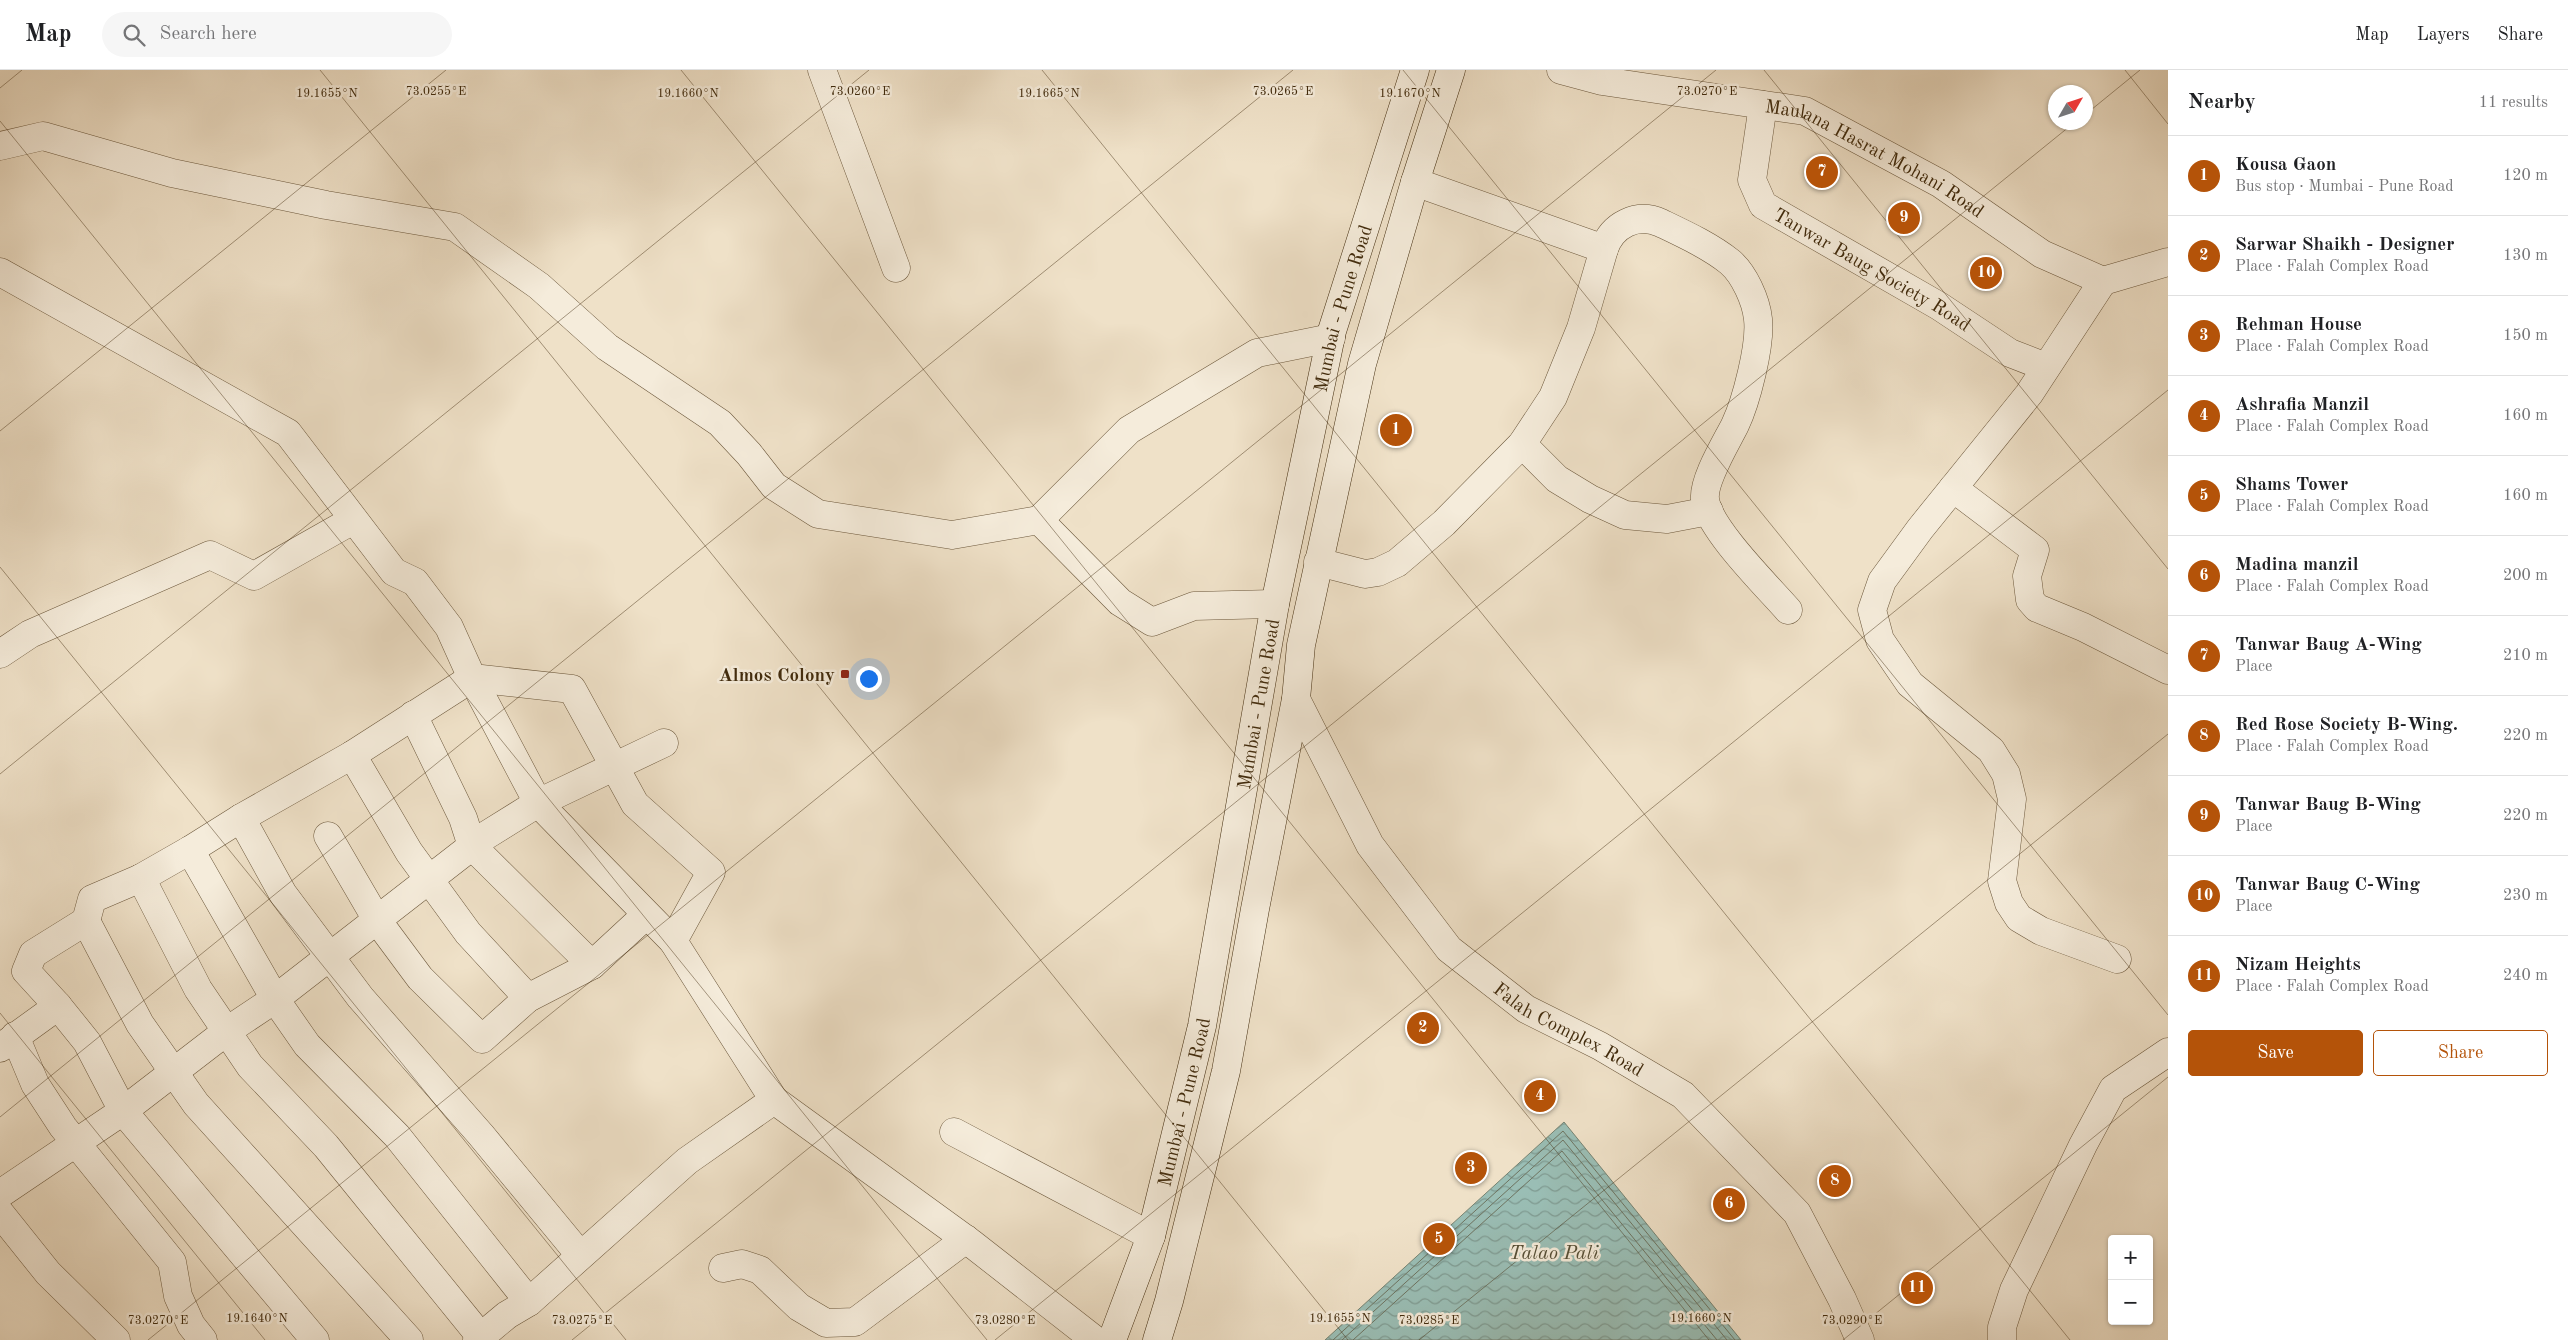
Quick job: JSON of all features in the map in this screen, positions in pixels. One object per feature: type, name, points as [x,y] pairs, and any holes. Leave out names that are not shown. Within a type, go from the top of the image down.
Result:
[{"type":"street","points":[[822,70],[896,268]]},
{"type":"street","name":"Mumbai - Pune Road","points":[[1112,1340],[1151,1236],[1202,1026],[1275,604],[1331,338],[1415,70]]},
{"type":"street","name":"Mumbai - Pune Road","points":[[1157,1340],[1169,1301],[1226,1071],[1296,699],[1301,645],[1362,364],[1415,182],[1451,70]]},
{"type":"street","name":"Maulana Hasrat Mohani Road","points":[[1561,70],[1602,81],[1805,111],[1941,184],[2042,254],[2103,281]]},
{"type":"street","name":"Tanwar Baug Society Road","points":[[1763,105],[1752,180],[1763,205],[1939,306],[2010,353],[2046,367]]},
{"type":"street","points":[[0,146],[43,136],[172,173],[326,205],[455,227],[539,286],[607,347],[720,424],[750,454],[774,486],[818,514],[952,535],[1039,520],[1129,430],[1256,353],[1331,338]]},
{"type":"street","points":[[1415,182],[1604,249]]},
{"type":"street","points":[[1318,562],[1365,574],[1378,572],[1397,562],[1444,523],[1522,444],[1552,397],[1574,345],[1581,328],[1608,236],[1624,223],[1638,218],[1655,220],[1686,235],[1731,263],[1751,292],[1758,319],[1754,359],[1741,412],[1720,455],[1705,492],[1709,510],[1734,549],[1788,610]]},
{"type":"street","points":[[2117,959],[2041,931],[2020,918],[2009,904],[2002,881],[2012,799],[2006,774],[1991,750],[1910,684],[1880,640],[1872,610],[1882,581],[1953,488],[2029,394],[2103,281],[2168,262]]},
{"type":"street","points":[[0,272],[288,433],[394,572],[415,582],[448,627],[472,678],[538,803],[673,941],[774,1100],[966,1240],[1095,1340]]},
{"type":"street","points":[[1522,444],[1557,479],[1590,499],[1625,516],[1667,519],[1709,510]]},
{"type":"street","points":[[1953,488],[2035,550],[2027,576],[2030,600],[2037,608],[2083,627],[2168,670]]},
{"type":"street","points":[[0,654],[30,634],[210,555],[254,576],[353,520]]},
{"type":"street","points":[[1039,520],[1120,602],[1152,622],[1194,606],[1275,604]]},
{"type":"street","points":[[409,1340],[196,1104],[140,1024],[86,922],[92,899],[141,878],[190,850],[241,818],[352,755],[472,678],[572,689],[613,767],[635,804],[711,872],[673,941]]},
{"type":"street","name":"Falah Complex Road","points":[[1296,699],[1370,845],[1449,949],[1526,1009],[1600,1046],[1683,1095],[1796,1213],[1842,1299],[1860,1340]]},
{"type":"street","points":[[413,716],[463,818],[472,846],[592,965]]},
{"type":"street","points":[[0,1194],[123,1111],[227,1031],[275,999],[472,846],[538,803],[664,743]]},
{"type":"street","points":[[352,755],[409,852],[429,880],[468,933],[528,998]]},
{"type":"street","points":[[241,818],[283,894],[360,997],[480,1135],[580,1255]]},
{"type":"street","points":[[328,836],[376,920],[420,978],[482,1038],[528,998],[592,965],[646,915]]},
{"type":"street","points":[[190,850],[275,999],[307,1045],[397,1136],[529,1302]]},
{"type":"street","points":[[141,878],[198,989],[250,1066],[326,1146],[479,1339],[506,1315],[529,1302],[686,1161],[774,1100]]},
{"type":"street","points":[[86,922],[33,954],[26,970],[58,1006],[86,1042],[123,1111],[315,1340]]},
{"type":"street","points":[[58,1006],[7,1042],[76,1144],[110,1183],[172,1262],[178,1296],[191,1325],[203,1340]]},
{"type":"street","points":[[2002,1340],[2002,1328],[2014,1290],[2082,1145],[2113,1089],[2168,1052]]},
{"type":"street","points":[[954,1132],[1151,1236]]},
{"type":"street","points":[[0,1213],[48,1273],[116,1340]]},
{"type":"street","points":[[723,1268],[742,1264],[760,1270],[800,1307],[826,1323],[854,1322],[966,1240]]},
{"type":"water","name":"Talao Pali","points":[[1564,1122],[1741,1340],[1325,1340]]},
{"type":"place","name":"Tanwar Baug A-Wing","points":[[1822,172]]},
{"type":"place","name":"Tanwar Baug B-Wing","points":[[1904,218]]},
{"type":"place","name":"Tanwar Baug C-Wing","points":[[1986,273]]},
{"type":"place","name":"Kousa Gaon","points":[[1396,430]]},
{"type":"place","name":"Almos Colony","points":[[845,674]]},
{"type":"place","name":"Sarwar Shaikh - Designer","points":[[1423,1028]]},
{"type":"place","name":"Ashrafia Manzil","points":[[1540,1096]]},
{"type":"place","name":"Rehman House","points":[[1471,1168]]},
{"type":"place","name":"Red Rose Society B-Wing.","points":[[1835,1181]]},
{"type":"place","name":"Madina manzil","points":[[1729,1204]]},
{"type":"place","name":"Shams Tower","points":[[1439,1239]]},
{"type":"place","name":"Nizam Heights","points":[[1917,1288]]}]
